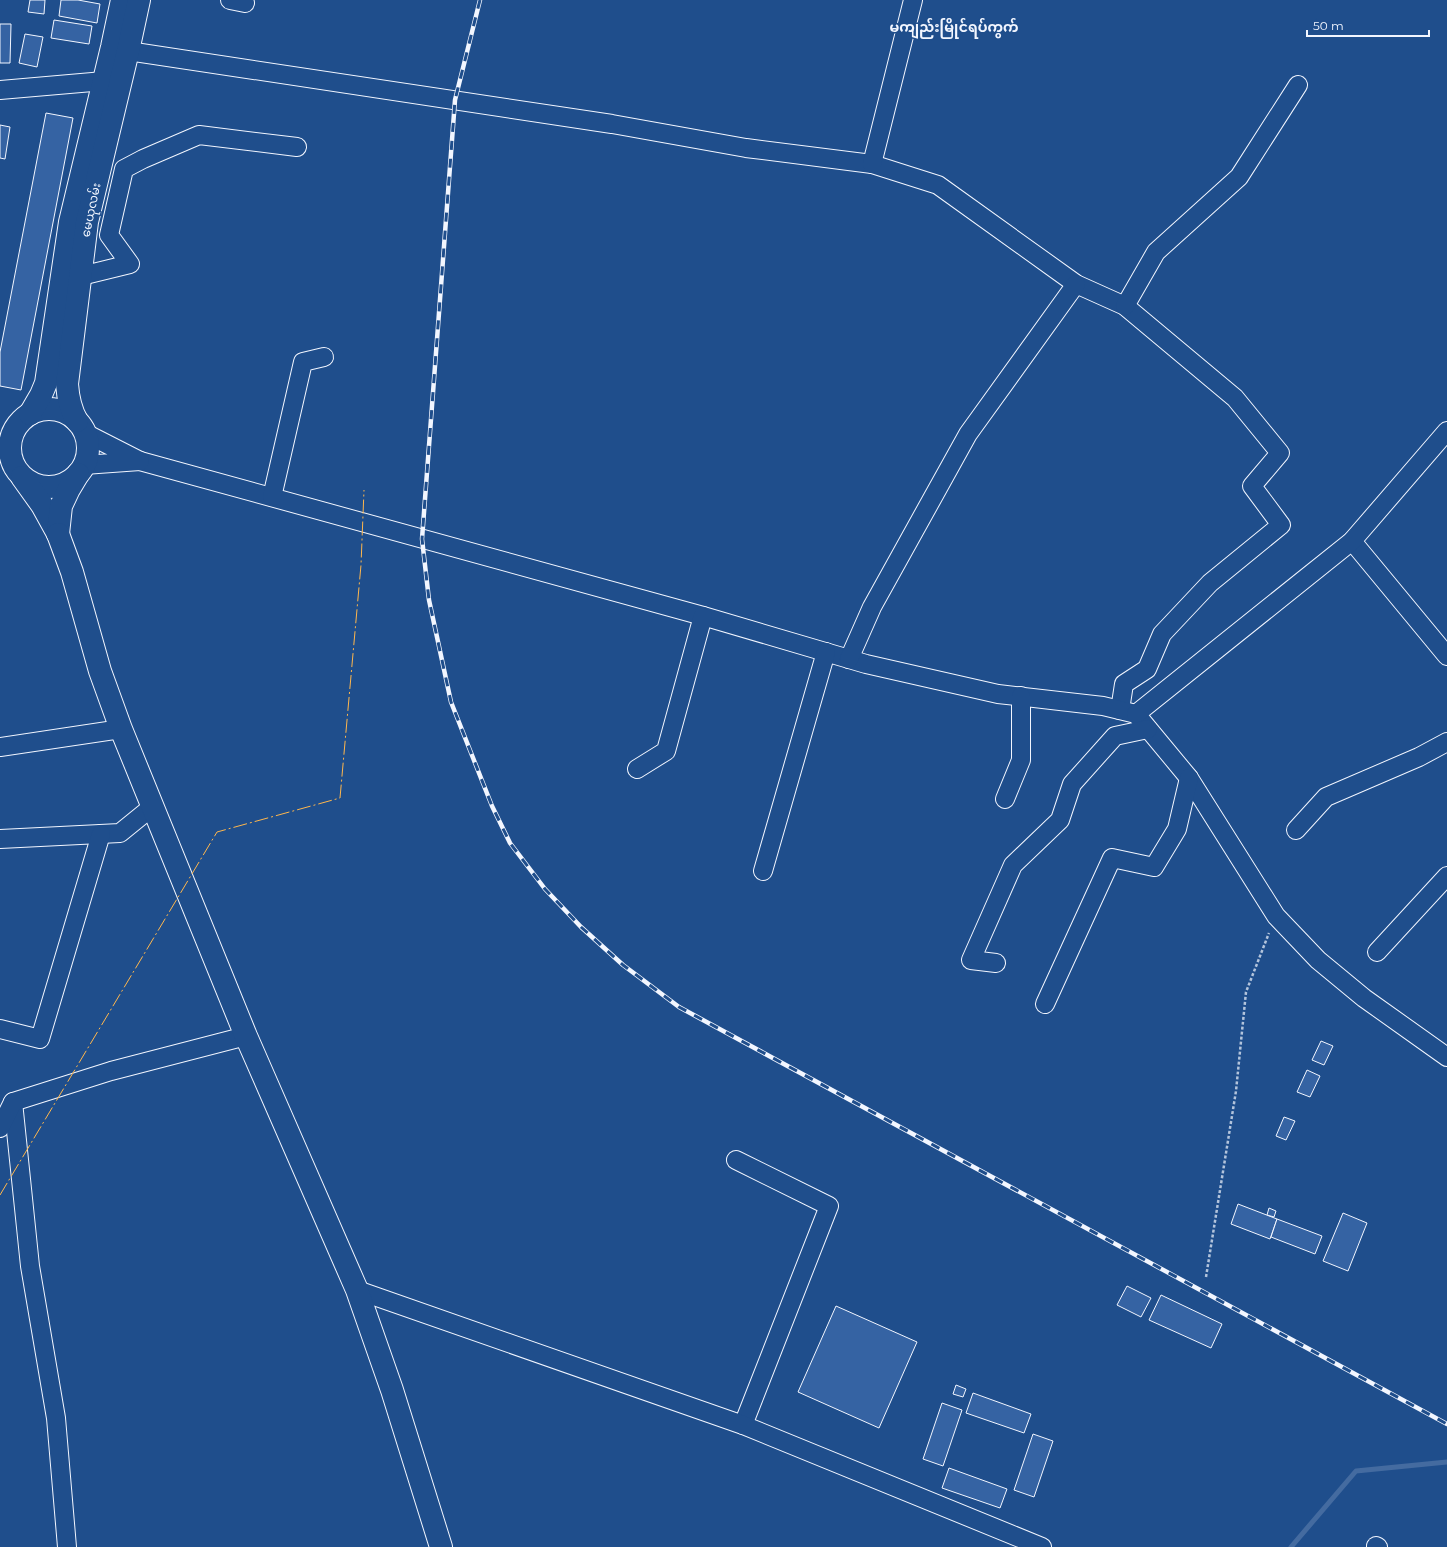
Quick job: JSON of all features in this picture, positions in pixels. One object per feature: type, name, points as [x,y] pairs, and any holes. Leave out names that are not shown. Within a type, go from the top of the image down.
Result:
[{"type":"main road","name":"မေယုလမ်း","points":[[27,415],[41,395],[46,383],[70,222],[122,0]]},
{"type":"main road","name":"မေယုလမ်း","points":[[81,427],[72,412],[68,399],[67,384],[87,222],[139,0]]},
{"type":"main road","points":[[0,421],[27,415],[42,409],[55,409],[67,414],[81,427],[87,444],[87,454],[82,468],[69,489],[61,506],[58,534]]},
{"type":"main road","points":[[27,415],[17,425],[5,450],[14,467],[42,505],[58,534],[72,572],[100,671],[121,729],[246,1036],[357,1290],[392,1390],[441,1547]]},
{"type":"main road","points":[[22,476],[33,484],[45,487],[58,486],[70,480],[82,468]]},
{"type":"street","points":[[872,164],[913,0]]},
{"type":"street","points":[[128,51],[612,124],[746,148],[872,164],[938,185],[1076,284],[1125,306],[1234,398],[1280,453],[1252,486],[1280,525],[1210,583],[1162,634],[1147,669],[1124,684],[1128,712]]},
{"type":"street","points":[[0,90],[104,81]]},
{"type":"street","points":[[1125,306],[1156,252],[1238,177],[1298,85]]},
{"type":"street","points":[[80,276],[130,264],[109,235],[124,169],[199,135],[297,147]]},
{"type":"street","points":[[849,659],[872,607],[968,434],[1076,284]]},
{"type":"street","points":[[272,497],[303,362],[324,357]]},
{"type":"street","points":[[81,427],[140,461],[703,616],[849,659],[998,694],[1104,706],[1128,712],[1148,729],[1189,778],[1276,916],[1318,960],[1358,994],[1447,1056]]},
{"type":"street","points":[[1128,712],[1352,540],[1447,431]]},
{"type":"street","points":[[82,468],[140,461]]},
{"type":"street","points":[[1352,540],[1447,656]]},
{"type":"street","points":[[637,769],[666,751],[703,616]]},
{"type":"street","points":[[763,870],[826,652]]},
{"type":"street","points":[[1005,799],[1021,760],[1021,696]]},
{"type":"street","points":[[0,747],[121,729]]},
{"type":"street","points":[[996,963],[971,960],[1013,865],[1060,820],[1072,784],[1115,736],[1148,729]]},
{"type":"street","points":[[1296,830],[1326,797],[1419,757],[1447,742]]},
{"type":"street","points":[[1045,1004],[1112,858],[1154,867],[1177,829],[1189,778]]},
{"type":"street","points":[[0,839],[120,833],[152,807]]},
{"type":"street","points":[[0,1029],[40,1039],[101,834]]},
{"type":"street","points":[[1377,952],[1447,876]]},
{"type":"street","points":[[0,1128],[13,1102],[111,1071],[246,1036]]},
{"type":"street","points":[[13,1102],[30,1266],[56,1418],[67,1547]]},
{"type":"street","points":[[736,1160],[829,1206],[743,1425]]},
{"type":"street","points":[[357,1290],[743,1425],[1042,1547]]},
{"type":"path","points":[[1206,1277],[1236,1091],[1246,992],[1276,916]]},
{"type":"building","points":[[30,0],[45,0],[44,14],[28,12]]},
{"type":"building","points":[[61,0],[78,0],[100,4],[97,23],[59,16]]},
{"type":"building","points":[[54,20],[92,26],[89,44],[51,38]]},
{"type":"building","points":[[0,24],[11,24],[10,63],[0,63]]},
{"type":"building","points":[[25,34],[43,37],[37,67],[19,63]]},
{"type":"building","points":[[46,113],[73,118],[21,390],[0,386],[0,352]]},
{"type":"building","points":[[0,125],[10,127],[5,159],[0,158]]},
{"type":"building","points":[[1321,1041],[1333,1046],[1324,1065],[1312,1060]]},
{"type":"building","points":[[1307,1070],[1320,1076],[1310,1097],[1297,1092]]},
{"type":"building","points":[[1284,1117],[1295,1121],[1286,1140],[1276,1136]]},
{"type":"building","points":[[1238,1204],[1277,1219],[1270,1239],[1231,1224]]},
{"type":"building","points":[[1269,1208],[1276,1211],[1274,1217],[1267,1215]]},
{"type":"building","points":[[1343,1213],[1367,1223],[1348,1271],[1323,1261]]},
{"type":"building","points":[[1277,1219],[1322,1236],[1315,1254],[1271,1237]]},
{"type":"building","points":[[1127,1286],[1151,1298],[1141,1317],[1117,1305]]},
{"type":"building","points":[[1161,1295],[1222,1324],[1211,1348],[1149,1320]]},
{"type":"building","points":[[836,1306],[917,1342],[879,1428],[798,1392]]},
{"type":"building","points":[[956,1385],[966,1389],[963,1397],[953,1394]]},
{"type":"building","points":[[973,1393],[1031,1414],[1024,1433],[966,1413]]},
{"type":"building","points":[[942,1403],[962,1410],[943,1466],[923,1459]]},
{"type":"building","points":[[1033,1434],[1053,1441],[1034,1497],[1014,1490]]},
{"type":"building","points":[[949,1468],[1007,1489],[1000,1508],[942,1488]]},
{"type":"waterway","points":[[1291,1547],[1356,1471],[1447,1462]]},
{"type":"railway","points":[[480,0],[455,100],[422,539],[429,600],[451,702],[492,806],[510,843],[545,889],[581,927],[623,965],[679,1007],[1447,1424]]},
{"type":"power","points":[[0,1195],[217,832],[340,798],[361,565],[364,490]]},
{"type":"district","name":"မကျည်းမြိုင်ရပ်ကွက်","points":[[954,27]]}]
